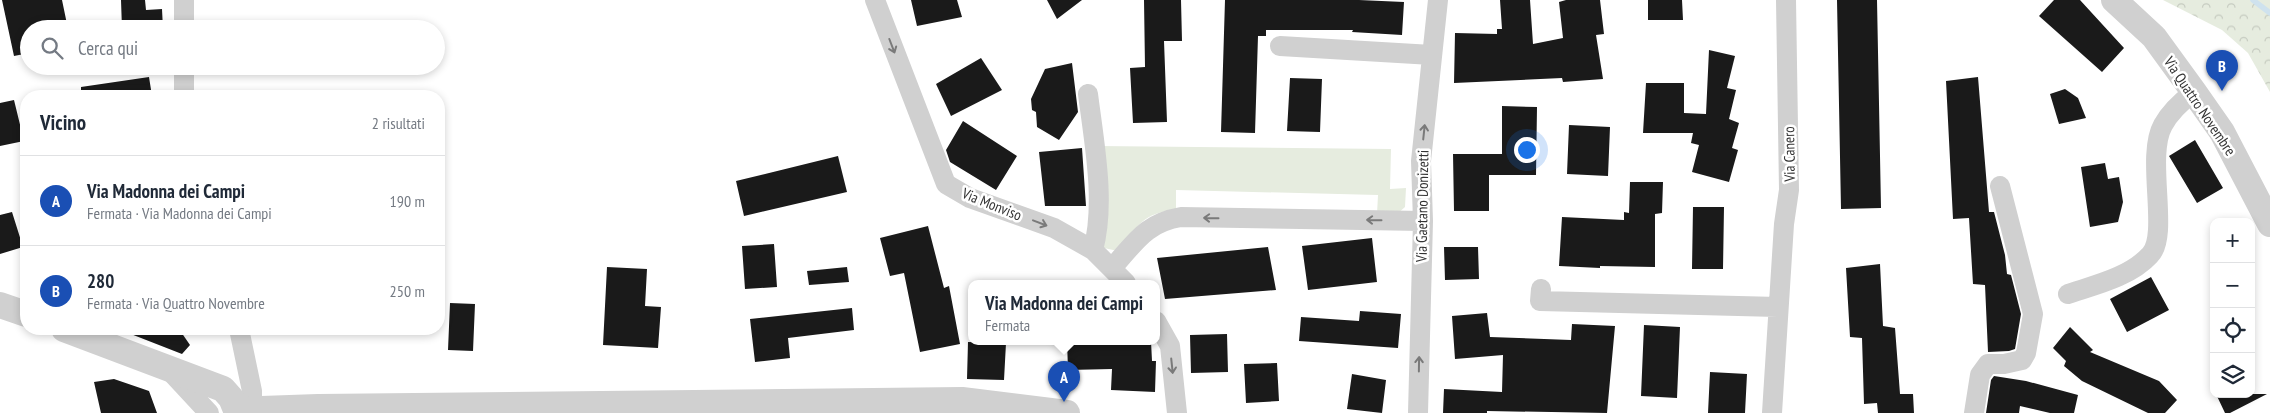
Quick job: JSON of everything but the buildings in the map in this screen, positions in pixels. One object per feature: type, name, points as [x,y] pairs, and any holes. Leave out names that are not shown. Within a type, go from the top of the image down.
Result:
[{"type":"street","points":[[184,0],[184,20]]},
{"type":"street","name":"Via Monviso","points":[[875,0],[946,184],[970,198],[1054,228],[1092,250],[1123,280]]},
{"type":"street","name":"Via Gaetano Donizetti","points":[[1418,413],[1422,221],[1421,161],[1438,0]]},
{"type":"street","name":"Via Canero","points":[[1772,413],[1784,224],[1789,190],[1786,0]]},
{"type":"street","name":"Via Quattro Novembre","points":[[2114,0],[2154,37],[2222,132],[2270,224]]},
{"type":"street","points":[[1280,46],[1432,55]]},
{"type":"street","points":[[184,75],[184,90]]},
{"type":"street","points":[[2068,294],[2126,272],[2152,254],[2159,239],[2158,144],[2162,125],[2180,102],[2194,92]]},
{"type":"street","points":[[1088,94],[1096,159],[1098,229],[1092,250]]},
{"type":"street","points":[[1974,413],[1980,375],[1988,364],[2004,364],[2022,360],[2026,353],[2033,314],[2000,186]]},
{"type":"street","points":[[1112,268],[1149,227],[1165,220],[1181,217],[1422,221]]},
{"type":"street","points":[[1541,289],[1540,302],[1778,307]]},
{"type":"street","points":[[0,304],[20,312]]},
{"type":"street","points":[[1160,328],[1170,346],[1177,413]]},
{"type":"street","points":[[80,335],[223,389],[231,398],[238,411]]},
{"type":"street","points":[[238,411],[252,391],[240,335]]},
{"type":"street","points":[[166,367],[209,413]]},
{"type":"street","points":[[238,411],[696,408],[962,400],[1067,413]]},
{"type":"green space","points":[[2163,0],[2270,0],[2270,92],[2248,53],[2222,30]]},
{"type":"green space","points":[[1098,146],[1391,149],[1390,189],[1406,188],[1405,207],[1397,214],[1377,214],[1378,195],[1176,190],[1176,210],[1156,214],[1142,222],[1118,251],[1104,248],[1102,238]]},
{"type":"waterway","points":[[2253,0],[2270,13]]},
{"type":"place","name":"280","points":[[2222,91]]},
{"type":"place","name":"Via Madonna dei Campi","points":[[1064,402]]}]
